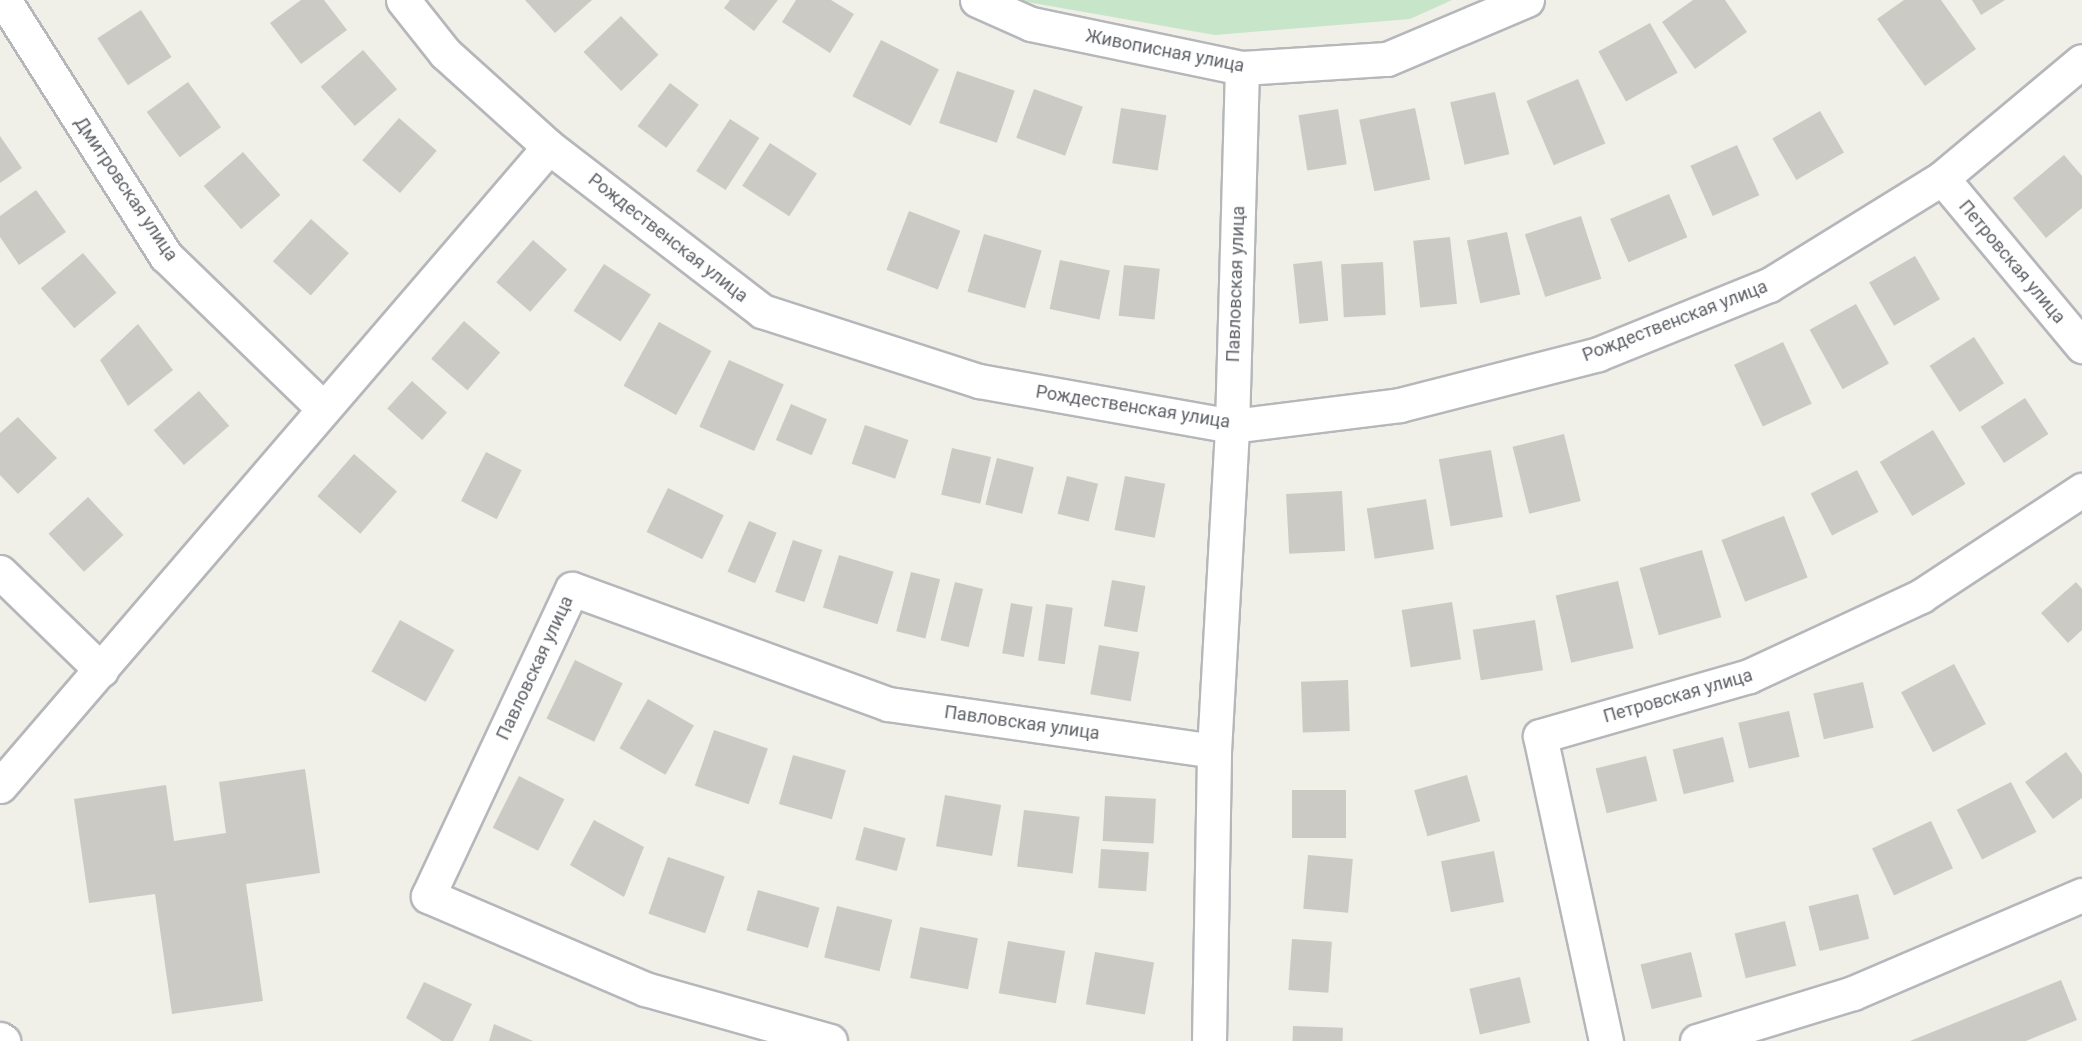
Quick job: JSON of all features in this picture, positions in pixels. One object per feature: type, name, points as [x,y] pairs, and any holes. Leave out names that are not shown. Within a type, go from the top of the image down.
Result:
[{"type":"street","name":"Дмитровская улица","points":[[4,0],[166,256],[324,408]]},
{"type":"street","name":"Рождественская улица","points":[[402,0],[446,53],[549,147],[762,311],[979,381],[1232,426],[1400,405],[1598,354],[1769,285],[1942,178],[2082,61]]},
{"type":"street","name":"Живописная улица","points":[[976,0],[1030,24],[1242,68],[1386,59],[1527,0]]},
{"type":"street","name":"Павловская улица","points":[[1209,1041],[1214,751],[1232,426],[1242,68]]},
{"type":"street","points":[[0,786],[549,147]]},
{"type":"street","name":"Петровская улица","points":[[1942,178],[2082,346]]},
{"type":"street","name":"Петровская улица","points":[[1606,1041],[1540,736],[1749,676],[1921,596],[2082,490]]},
{"type":"street","points":[[0,573],[101,670]]},
{"type":"street","name":"Павловская улица","points":[[830,1041],[645,989],[428,896],[572,589],[888,704],[1214,751]]},
{"type":"street","points":[[1697,1041],[1853,993],[2082,895]]},
{"type":"green space","points":[[1016,0],[1452,0],[1410,19],[1215,35]]},
{"type":"building","points":[[301,0],[324,0],[347,30],[301,64],[270,23]]},
{"type":"building","points":[[525,0],[592,0],[555,33]]},
{"type":"building","points":[[730,0],[778,0],[754,31],[724,8]]},
{"type":"building","points":[[796,0],[831,0],[854,14],[830,53],[782,22]]},
{"type":"building","points":[[1693,0],[1725,0],[1747,32],[1695,69],[1662,22]]},
{"type":"building","points":[[1904,0],[1941,0],[1976,49],[1925,86],[1877,19]]},
{"type":"building","points":[[1972,0],[2005,0],[1981,15]]},
{"type":"building","points":[[141,10],[171,57],[128,85],[97,38]]},
{"type":"building","points":[[621,16],[659,55],[621,91],[584,52]]},
{"type":"building","points":[[1650,23],[1678,73],[1626,101],[1598,52]]},
{"type":"building","points":[[881,40],[939,70],[910,126],[852,96]]},
{"type":"building","points":[[363,50],[397,89],[355,126],[321,87]]},
{"type":"building","points":[[957,71],[1015,91],[997,143],[939,123]]},
{"type":"building","points":[[1578,79],[1605,143],[1554,165],[1526,101]]},
{"type":"building","points":[[188,82],[221,127],[180,157],[147,112]]},
{"type":"building","points":[[670,83],[699,105],[666,148],[638,126]]},
{"type":"building","points":[[1034,89],[1083,107],[1065,156],[1016,138]]},
{"type":"building","points":[[1495,92],[1509,154],[1465,165],[1450,102]]},
{"type":"building","points":[[1121,108],[1166,115],[1158,171],[1112,163]]},
{"type":"building","points":[[1415,108],[1430,179],[1374,191],[1359,120]]},
{"type":"building","points":[[1338,109],[1347,164],[1307,171],[1298,115]]},
{"type":"building","points":[[1820,111],[1844,153],[1796,180],[1772,138]]},
{"type":"building","points":[[399,118],[437,151],[400,193],[362,160]]},
{"type":"building","points":[[730,119],[759,138],[726,190],[696,171]]},
{"type":"building","points":[[0,136],[22,168],[0,183]]},
{"type":"building","points":[[770,143],[817,173],[789,216],[742,186]]},
{"type":"building","points":[[1737,145],[1759,195],[1713,216],[1690,166]]},
{"type":"building","points":[[243,152],[280,195],[241,229],[204,186]]},
{"type":"building","points":[[2064,155],[2082,176],[2082,208],[2046,238],[2013,198]]},
{"type":"building","points":[[36,190],[66,232],[19,265],[0,237],[0,216]]},
{"type":"building","points":[[1669,194],[1687,237],[1628,262],[1610,219]]},
{"type":"building","points":[[909,211],[960,231],[938,290],[886,270]]},
{"type":"building","points":[[1581,216],[1601,279],[1545,297],[1525,234]]},
{"type":"building","points":[[311,219],[349,253],[311,295],[273,261]]},
{"type":"building","points":[[1507,232],[1520,295],[1480,303],[1467,241]]},
{"type":"building","points":[[984,234],[1042,251],[1025,308],[967,292]]},
{"type":"building","points":[[1450,237],[1457,304],[1420,308],[1413,241]]},
{"type":"building","points":[[533,240],[567,270],[530,312],[496,282]]},
{"type":"building","points":[[83,253],[116,293],[74,328],[41,288]]},
{"type":"building","points":[[1915,256],[1940,299],[1894,326],[1869,282]]},
{"type":"building","points":[[1060,260],[1110,271],[1099,320],[1050,309]]},
{"type":"building","points":[[1322,261],[1328,321],[1299,324],[1293,264]]},
{"type":"building","points":[[1383,262],[1386,315],[1344,317],[1341,264]]},
{"type":"building","points":[[604,264],[651,294],[620,341],[574,311]]},
{"type":"building","points":[[1124,265],[1160,269],[1154,319],[1119,316]]},
{"type":"building","points":[[1856,304],[1889,363],[1843,389],[1810,330]]},
{"type":"building","points":[[464,321],[500,352],[467,390],[431,359]]},
{"type":"building","points":[[659,322],[711,351],[676,415],[624,386]]},
{"type":"building","points":[[138,324],[173,370],[128,406],[100,360]]},
{"type":"building","points":[[1974,337],[2004,383],[1960,412],[1930,366]]},
{"type":"building","points":[[1783,342],[1812,404],[1763,426],[1734,365]]},
{"type":"building","points":[[729,360],[784,384],[754,451],[699,427]]},
{"type":"building","points":[[412,381],[447,412],[422,440],[387,408]]},
{"type":"building","points":[[199,391],[229,426],[184,465],[154,430]]},
{"type":"building","points":[[2025,398],[2048,434],[2004,463],[1981,427]]},
{"type":"building","points":[[791,404],[827,419],[812,455],[776,440]]},
{"type":"building","points":[[18,417],[57,458],[18,494],[0,475],[0,433]]},
{"type":"building","points":[[865,425],[908,440],[895,479],[852,464]]},
{"type":"building","points":[[1933,430],[1965,484],[1912,516],[1880,462]]},
{"type":"building","points":[[1564,434],[1581,501],[1529,514],[1513,447]]},
{"type":"building","points":[[952,448],[991,457],[980,504],[941,495]]},
{"type":"building","points":[[1491,450],[1503,517],[1451,526],[1439,459]]},
{"type":"building","points":[[486,452],[522,470],[497,519],[461,501]]},
{"type":"building","points":[[354,454],[397,491],[360,534],[317,496]]},
{"type":"building","points":[[997,458],[1034,467],[1022,514],[985,505]]},
{"type":"building","points":[[1857,470],[1878,512],[1832,535],[1811,494]]},
{"type":"building","points":[[1067,476],[1098,484],[1089,522],[1058,514]]},
{"type":"building","points":[[1125,476],[1165,484],[1155,538],[1115,530]]},
{"type":"building","points":[[668,488],[724,515],[702,559],[647,532]]},
{"type":"building","points":[[1342,491],[1345,551],[1289,554],[1286,494]]},
{"type":"building","points":[[88,497],[123,535],[84,572],[49,534]]},
{"type":"building","points":[[1426,499],[1434,549],[1375,559],[1367,508]]},
{"type":"building","points":[[1784,516],[1808,578],[1745,602],[1721,540]]},
{"type":"building","points":[[749,521],[777,533],[755,583],[728,572]]},
{"type":"building","points":[[793,540],[822,550],[804,602],[775,592]]},
{"type":"building","points":[[1702,550],[1721,617],[1659,635],[1640,568]]},
{"type":"building","points":[[839,555],[894,572],[877,624],[823,608]]},
{"type":"building","points":[[911,572],[940,579],[925,638],[896,631]]},
{"type":"building","points":[[1112,580],[1145,586],[1137,632],[1104,626]]},
{"type":"building","points":[[1618,581],[1634,648],[1571,663],[1556,595]]},
{"type":"building","points":[[955,582],[983,589],[969,647],[940,640]]},
{"type":"building","points":[[2076,582],[2082,589],[2082,630],[2068,643],[2041,613]]},
{"type":"building","points":[[1452,602],[1461,659],[1411,667],[1402,610]]},
{"type":"building","points":[[1011,603],[1033,607],[1024,657],[1002,653]]},
{"type":"building","points":[[1046,604],[1073,608],[1065,664],[1038,660]]},
{"type":"building","points":[[400,620],[454,650],[426,702],[371,672]]},
{"type":"building","points":[[1535,620],[1543,670],[1481,680],[1473,630]]},
{"type":"building","points":[[1099,645],[1139,652],[1131,701],[1090,694]]},
{"type":"building","points":[[575,660],[623,683],[594,742],[547,718]]},
{"type":"building","points":[[1954,664],[1986,724],[1933,752],[1901,692]]},
{"type":"building","points":[[1348,680],[1350,731],[1303,733],[1301,682]]},
{"type":"building","points":[[1863,682],[1874,728],[1824,739],[1813,693]]},
{"type":"building","points":[[648,699],[694,726],[665,775],[620,748]]},
{"type":"building","points":[[1789,711],[1800,757],[1749,768],[1738,723]]},
{"type":"building","points":[[714,730],[768,749],[749,804],[695,786]]},
{"type":"building","points":[[1723,737],[1734,782],[1684,794],[1673,750]]},
{"type":"building","points":[[2066,752],[2082,774],[2082,798],[2053,819],[2025,782]]},
{"type":"building","points":[[793,755],[846,770],[832,819],[779,804]]},
{"type":"building","points":[[1646,756],[1657,801],[1607,813],[1596,769]]},
{"type":"building","points":[[305,769],[320,873],[246,884],[263,1001],[172,1014],[155,894],[89,903],[74,799],[166,785],[174,841],[226,833],[219,782]]},
{"type":"building","points":[[1467,775],[1480,821],[1427,836],[1414,790]]},
{"type":"building","points":[[519,776],[564,799],[538,851],[493,828]]},
{"type":"building","points":[[2011,782],[2036,832],[1982,860],[1957,810]]},
{"type":"building","points":[[1292,790],[1346,790],[1346,838],[1292,838]]},
{"type":"building","points":[[945,795],[1001,805],[992,856],[936,846]]},
{"type":"building","points":[[1105,796],[1156,799],[1154,844],[1103,841]]},
{"type":"building","points":[[1024,810],[1080,817],[1073,873],[1017,867]]},
{"type":"building","points":[[594,820],[644,847],[624,897],[570,865]]},
{"type":"building","points":[[1931,821],[1953,868],[1894,896],[1872,848]]},
{"type":"building","points":[[864,827],[906,838],[897,871],[855,860]]},
{"type":"building","points":[[1101,849],[1149,852],[1146,891],[1098,888]]},
{"type":"building","points":[[1494,851],[1504,902],[1451,912],[1441,861]]},
{"type":"building","points":[[1308,855],[1353,859],[1348,913],[1303,909]]},
{"type":"building","points":[[668,857],[725,877],[705,933],[648,914]]},
{"type":"building","points":[[758,890],[820,908],[808,948],[746,930]]},
{"type":"building","points":[[1858,894],[1869,939],[1820,951],[1809,906]]},
{"type":"building","points":[[837,906],[892,920],[879,971],[824,957]]},
{"type":"building","points":[[1785,921],[1796,966],[1746,978],[1735,934]]},
{"type":"building","points":[[920,927],[978,938],[968,989],[910,978]]},
{"type":"building","points":[[1292,939],[1332,942],[1328,993],[1288,990]]},
{"type":"building","points":[[1008,941],[1065,951],[1056,1003],[999,993]]},
{"type":"building","points":[[1095,952],[1154,962],[1145,1015],[1086,1004]]},
{"type":"building","points":[[1691,952],[1702,997],[1652,1009],[1641,965]]},
{"type":"building","points":[[1520,977],[1531,1023],[1480,1034],[1469,989]]},
{"type":"building","points":[[2061,980],[2077,1020],[2026,1041],[1910,1041]]},
{"type":"building","points":[[424,982],[472,1004],[453,1041],[442,1041],[406,1018]]},
{"type":"building","points":[[494,1024],[533,1041],[489,1041]]},
{"type":"building","points":[[1293,1026],[1343,1028],[1343,1041],[1292,1041]]}]
